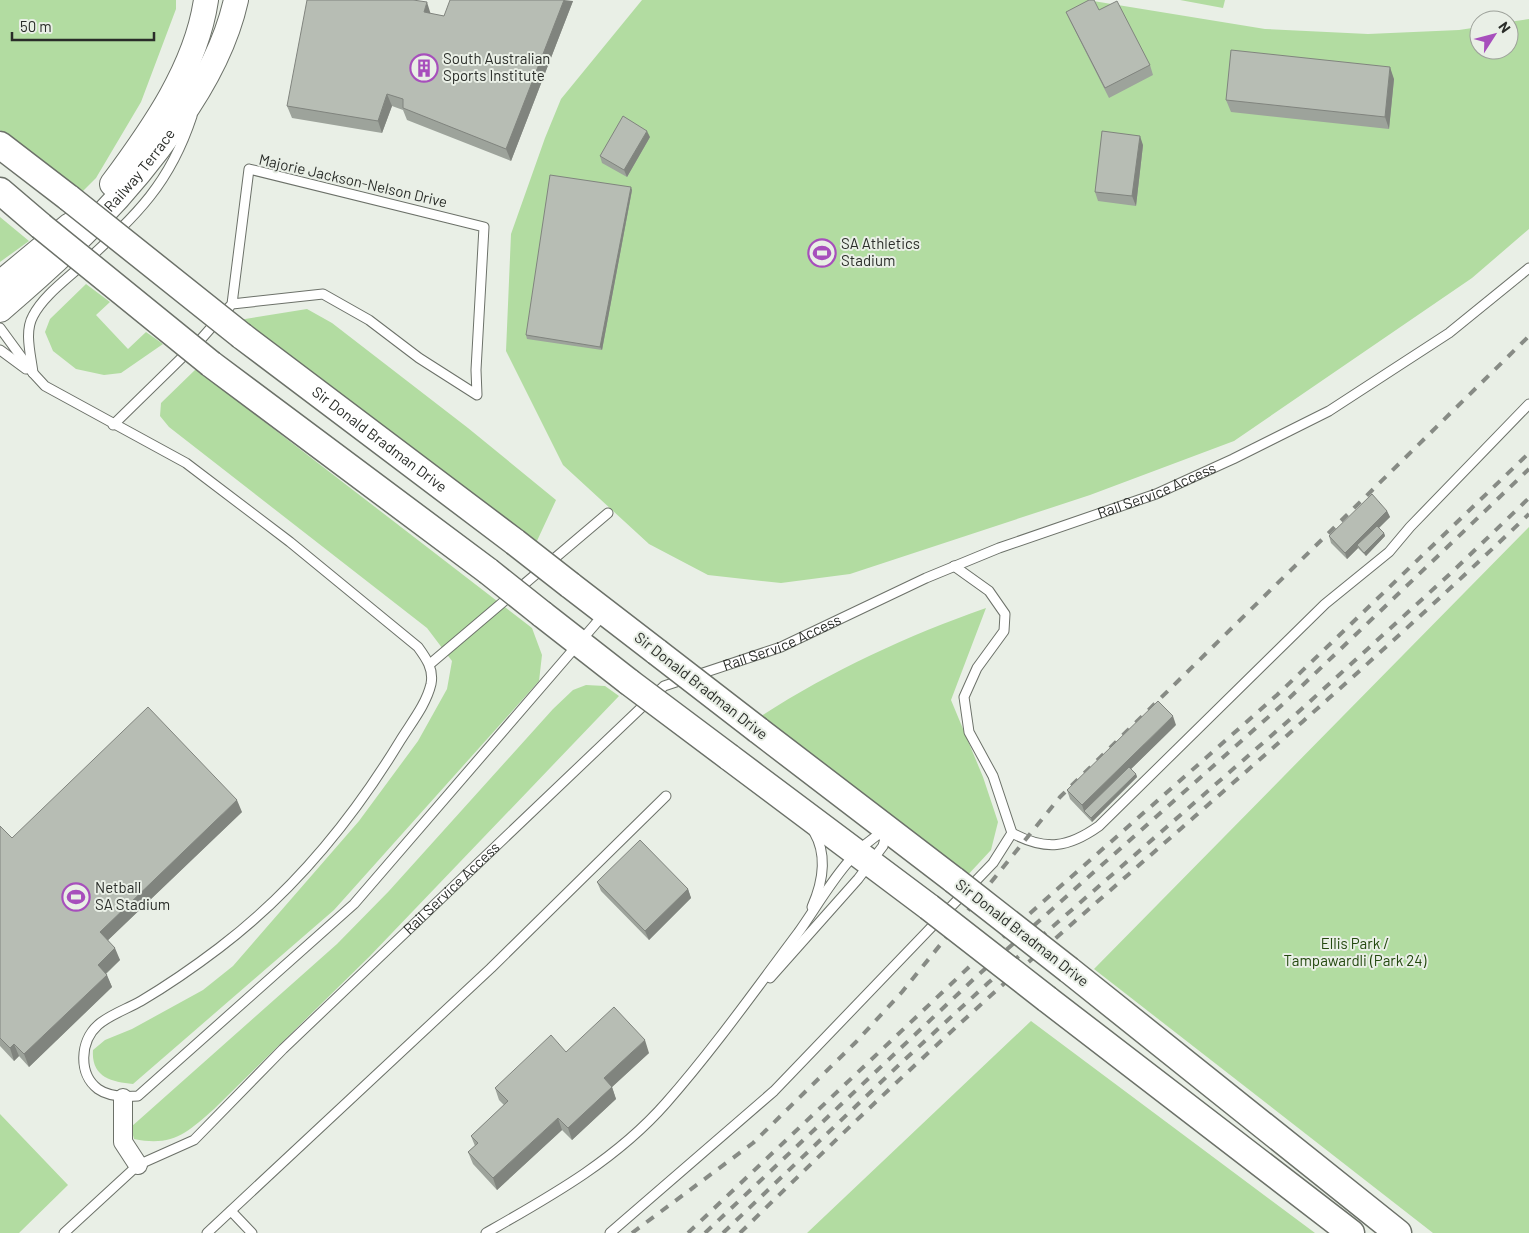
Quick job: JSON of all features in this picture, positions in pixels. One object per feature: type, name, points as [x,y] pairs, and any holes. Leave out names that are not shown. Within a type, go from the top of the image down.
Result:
[{"type":"main road","name":"Railway Terrace","points":[[0,310],[114,205],[150,162],[202,87],[230,26],[236,0]]},
{"type":"main road","name":"Railway Terrace","points":[[0,283],[32,258],[110,187],[142,145],[172,93],[195,44],[204,3]]},
{"type":"main road","name":"Sir Donald Bradman Drive","points":[[0,145],[242,336],[515,542],[1070,970],[1398,1233]]},
{"type":"main road","points":[[0,191],[212,364],[488,571],[629,682],[929,907],[1351,1233]]},
{"type":"street","points":[[123,1098],[124,1142],[138,1164]]},
{"type":"lane","points":[[33,373],[28,331],[33,316],[48,297],[134,217],[162,183],[184,140],[202,87]]},
{"type":"lane","name":"Majorie Jackson-Nelson Drive","points":[[248,170],[484,226],[476,370],[477,396],[419,358],[369,320],[323,294],[232,304],[248,170]]},
{"type":"lane","name":"Rail Service Access","points":[[64,1233],[138,1164],[194,1140],[283,1050],[664,686],[781,647],[954,566],[999,548],[1156,494],[1329,411],[1449,333],[1529,268]]},
{"type":"lane","points":[[113,425],[202,338],[232,304]]},
{"type":"lane","points":[[0,328],[33,373],[45,386],[113,425],[186,463],[290,542],[418,647],[430,664],[431,683],[412,722],[358,806],[312,861],[258,916],[220,947],[140,1002],[98,1025],[87,1039],[84,1056],[86,1072],[99,1089],[123,1098],[138,1096],[354,904],[606,612]]},
{"type":"lane","points":[[0,350],[33,373]]},
{"type":"lane","points":[[954,566],[989,591],[1005,614],[1004,631],[977,668],[964,697],[969,732],[993,776],[1012,833],[1024,839],[1057,845],[1075,840],[1099,826],[1325,604],[1389,552],[1410,527],[1529,404]]},
{"type":"lane","points":[[430,664],[608,513]]},
{"type":"lane","points":[[207,1233],[498,961],[666,796]]},
{"type":"lane","points":[[804,813],[820,842],[823,875],[804,924]]},
{"type":"lane","points":[[745,1003],[836,906],[864,858],[872,838],[888,829]]},
{"type":"lane","points":[[486,1233],[571,1185],[620,1148],[666,1104],[804,924],[864,858],[883,846],[888,829]]},
{"type":"lane","points":[[610,1233],[774,1091],[993,863],[1012,833]]},
{"type":"lane","points":[[231,1211],[252,1233]]},
{"type":"green space","points":[[0,0],[176,0],[176,9],[141,102],[96,178],[79,195],[0,130]]},
{"type":"green space","name":"SA Athletics Stadium","points":[[642,0],[1087,0],[1265,29],[1368,34],[1469,28],[1469,60],[1519,60],[1519,20],[1529,19],[1529,229],[1472,278],[1234,441],[1090,495],[850,574],[781,583],[708,575],[649,544],[563,465],[506,351],[511,234],[561,99]]},
{"type":"green space","points":[[1180,0],[1225,0],[1223,8]]},
{"type":"green space","points":[[0,217],[29,241],[0,262]]},
{"type":"green space","points":[[86,284],[110,302],[96,315],[128,349],[146,332],[163,344],[121,373],[104,375],[76,369],[53,351],[45,332],[50,319]]},
{"type":"green space","points":[[307,309],[332,323],[468,428],[556,500],[536,543],[239,320]]},
{"type":"green space","points":[[196,369],[532,628],[542,655],[539,681],[334,910],[133,1084],[117,1082],[99,1072],[93,1059],[93,1050],[105,1040],[132,1029],[203,990],[233,966],[359,821],[418,741],[447,689],[452,661],[427,628],[169,427],[160,416],[161,403]]},
{"type":"green space","name":"Ellis Park / Tampawardli (Park 24)","points":[[1529,527],[1529,1233],[1433,1233],[1094,969]]},
{"type":"green space","points":[[986,608],[951,700],[983,777],[998,822],[991,850],[965,878],[758,718],[812,685],[869,656]]},
{"type":"green space","points":[[586,685],[605,686],[619,696],[369,957],[214,1109],[195,1125],[178,1136],[169,1139],[147,1141],[134,1139],[131,1127],[337,944],[389,891],[553,709],[573,690]]},
{"type":"green space","points":[[1031,1021],[1315,1233],[807,1233]]},
{"type":"green space","points":[[0,1114],[68,1185],[19,1233],[0,1233]]},
{"type":"building","name":"South Australian Sports Institute","points":[[307,0],[413,0],[427,2],[424,12],[444,16],[450,0],[564,0],[506,149],[403,108],[403,99],[387,94],[378,121],[287,106]]},
{"type":"building","points":[[1089,0],[1094,0],[1099,10],[1117,1],[1150,65],[1105,88],[1066,12]]},
{"type":"building","points":[[1231,50],[1390,67],[1385,117],[1226,100]]},
{"type":"building","points":[[623,116],[647,131],[624,170],[600,156]]},
{"type":"building","points":[[1102,131],[1140,136],[1132,196],[1095,192]]},
{"type":"building","points":[[550,175],[631,187],[600,347],[526,335]]},
{"type":"building","points":[[1372,494],[1387,511],[1345,553],[1329,536]]},
{"type":"building","points":[[1377,526],[1384,533],[1364,553],[1357,545]]},
{"type":"building","points":[[1158,701],[1173,716],[1082,805],[1067,790]]},
{"type":"building","name":"Netball SA Stadium","points":[[148,707],[237,800],[100,932],[115,948],[98,965],[107,975],[24,1054],[14,1044],[10,1048],[0,1038],[0,826],[12,838]]},
{"type":"building","points":[[1129,767],[1136,774],[1091,818],[1084,811]]},
{"type":"building","points":[[640,840],[688,889],[645,931],[597,882]]},
{"type":"building","points":[[614,1007],[645,1040],[604,1078],[612,1087],[568,1128],[558,1118],[493,1178],[468,1152],[478,1143],[471,1136],[508,1101],[495,1088],[551,1035],[566,1052]]},
{"type":"railway","points":[[632,1233],[753,1143],[856,1042],[902,992],[1060,797],[1529,336]]},
{"type":"railway","points":[[688,1233],[968,968],[1277,695],[1529,453]]},
{"type":"railway","points":[[705,1233],[977,976],[1283,704],[1529,469]]},
{"type":"railway","points":[[723,1233],[901,1063],[988,983],[1295,715],[1451,573],[1529,498]]},
{"type":"railway","points":[[740,1233],[867,1110],[964,1020],[1398,636],[1529,514]]},
{"type":"place","name":"South Australian Sports Institute","points":[[424,68]]},
{"type":"place","name":"SA Athletics Stadium","points":[[822,253]]},
{"type":"place","name":"Netball SA Stadium","points":[[76,897]]}]
